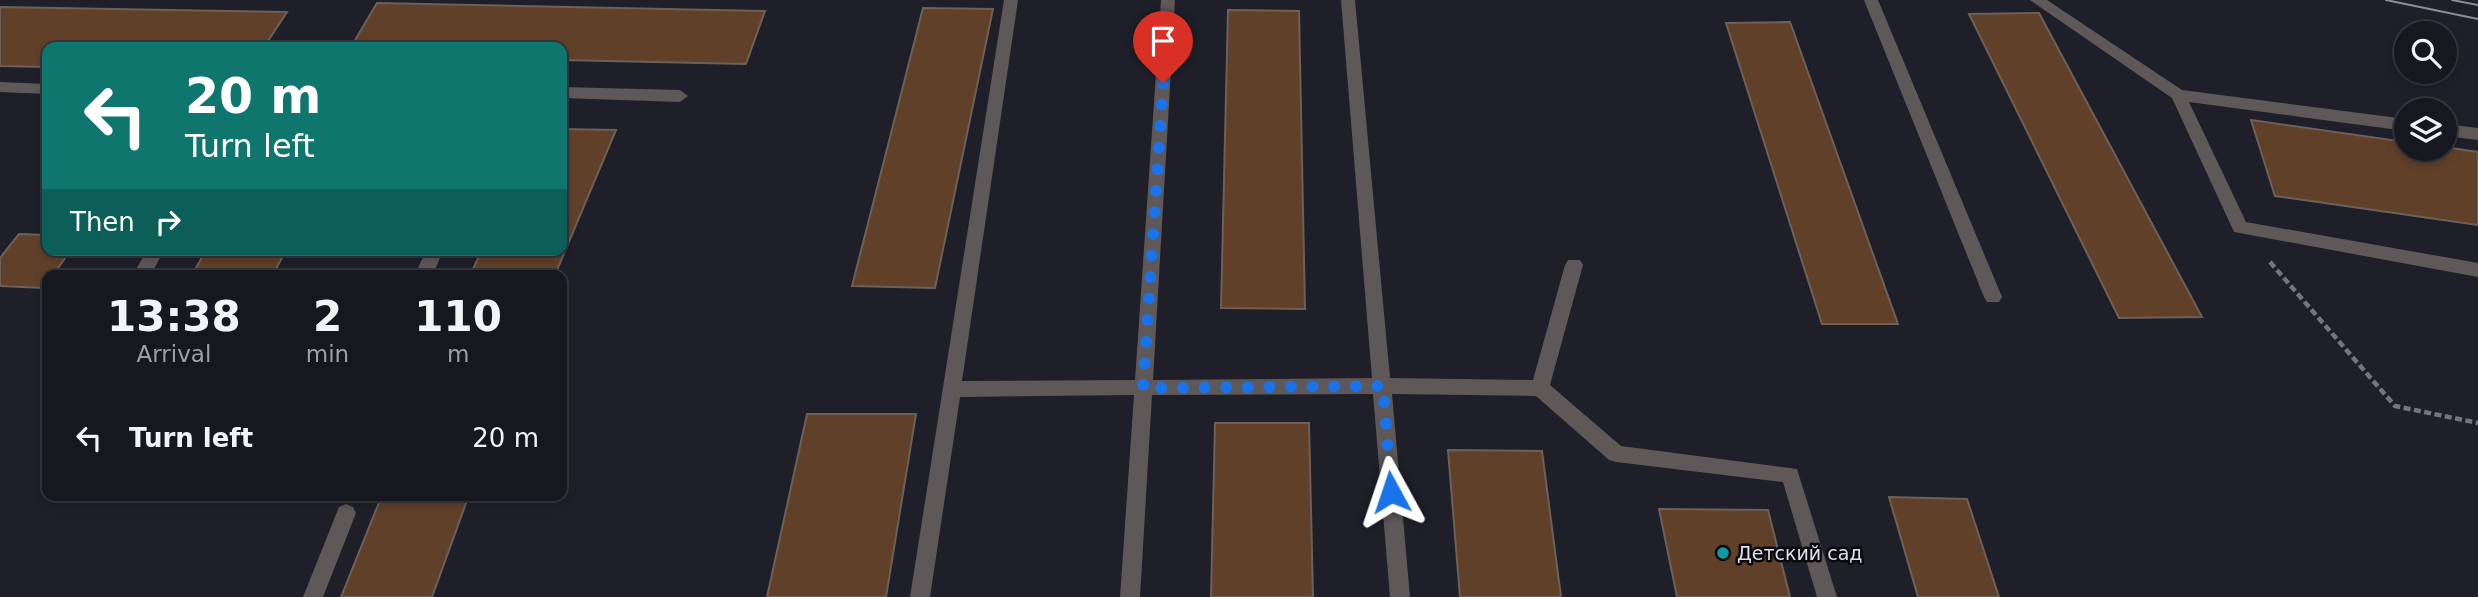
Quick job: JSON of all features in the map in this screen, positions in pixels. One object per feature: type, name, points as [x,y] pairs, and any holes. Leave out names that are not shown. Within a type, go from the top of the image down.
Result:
[{"type":"street","points":[[920,597],[1011,0]]},
{"type":"street","points":[[1130,597],[1168,0]]},
{"type":"street","points":[[1348,0],[1400,597]]},
{"type":"street","points":[[1871,0],[1993,296]]},
{"type":"street","points":[[2037,0],[2178,95],[2394,123]]},
{"type":"street","points":[[0,87],[42,89]]},
{"type":"street","points":[[567,92],[680,96]]},
{"type":"street","points":[[2178,95],[2240,227],[2478,270]]},
{"type":"street","points":[[2457,131],[2478,134]]},
{"type":"street","points":[[1539,388],[1574,265]]},
{"type":"street","points":[[952,389],[1383,386],[1539,388],[1616,454],[1790,475],[1827,597]]},
{"type":"street","points":[[313,597],[346,513]]},
{"type":"path","points":[[2240,227],[2395,406],[2478,424]]},
{"type":"building","points":[[377,3],[765,11],[746,64],[567,60],[567,42],[354,42]]},
{"type":"building","points":[[0,7],[287,12],[267,42],[42,42],[42,67],[0,66]]},
{"type":"building","points":[[923,8],[993,9],[935,288],[852,286]]},
{"type":"building","points":[[1228,10],[1299,11],[1305,309],[1221,308]]},
{"type":"building","points":[[2039,13],[2202,317],[2119,318],[1969,14]]},
{"type":"building","points":[[1790,22],[1898,324],[1822,324],[1726,23]]},
{"type":"building","points":[[2251,120],[2394,140],[2394,161],[2457,161],[2457,149],[2478,152],[2478,225],[2275,196]]},
{"type":"building","points":[[567,129],[616,130],[567,246]]},
{"type":"building","points":[[19,234],[42,235],[42,256],[67,256],[57,270],[42,270],[42,288],[0,286],[0,258]]},
{"type":"building","points":[[203,256],[283,256],[276,270],[195,270]]},
{"type":"building","points":[[479,256],[563,256],[557,270],[472,270]]},
{"type":"building","points":[[807,414],[916,414],[886,597],[767,597]]},
{"type":"building","points":[[1215,423],[1309,423],[1313,597],[1211,597]]},
{"type":"building","points":[[1448,450],[1542,451],[1561,597],[1460,597]]},
{"type":"building","points":[[1889,497],[1967,499],[1999,597],[1918,597]]},
{"type":"building","points":[[380,501],[467,501],[432,597],[341,597]]},
{"type":"building","name":"Детский сад","points":[[1659,509],[1768,510],[1790,597],[1677,597]]},
{"type":"tram line","points":[[2386,0],[2478,19]]},
{"type":"tram line","points":[[2452,0],[2478,5]]},
{"type":"place","name":"Детский сад","points":[[1723,553]]},
{"type":"route","points":[[1163,83],[1143,388],[1383,386],[1391,492]]}]
